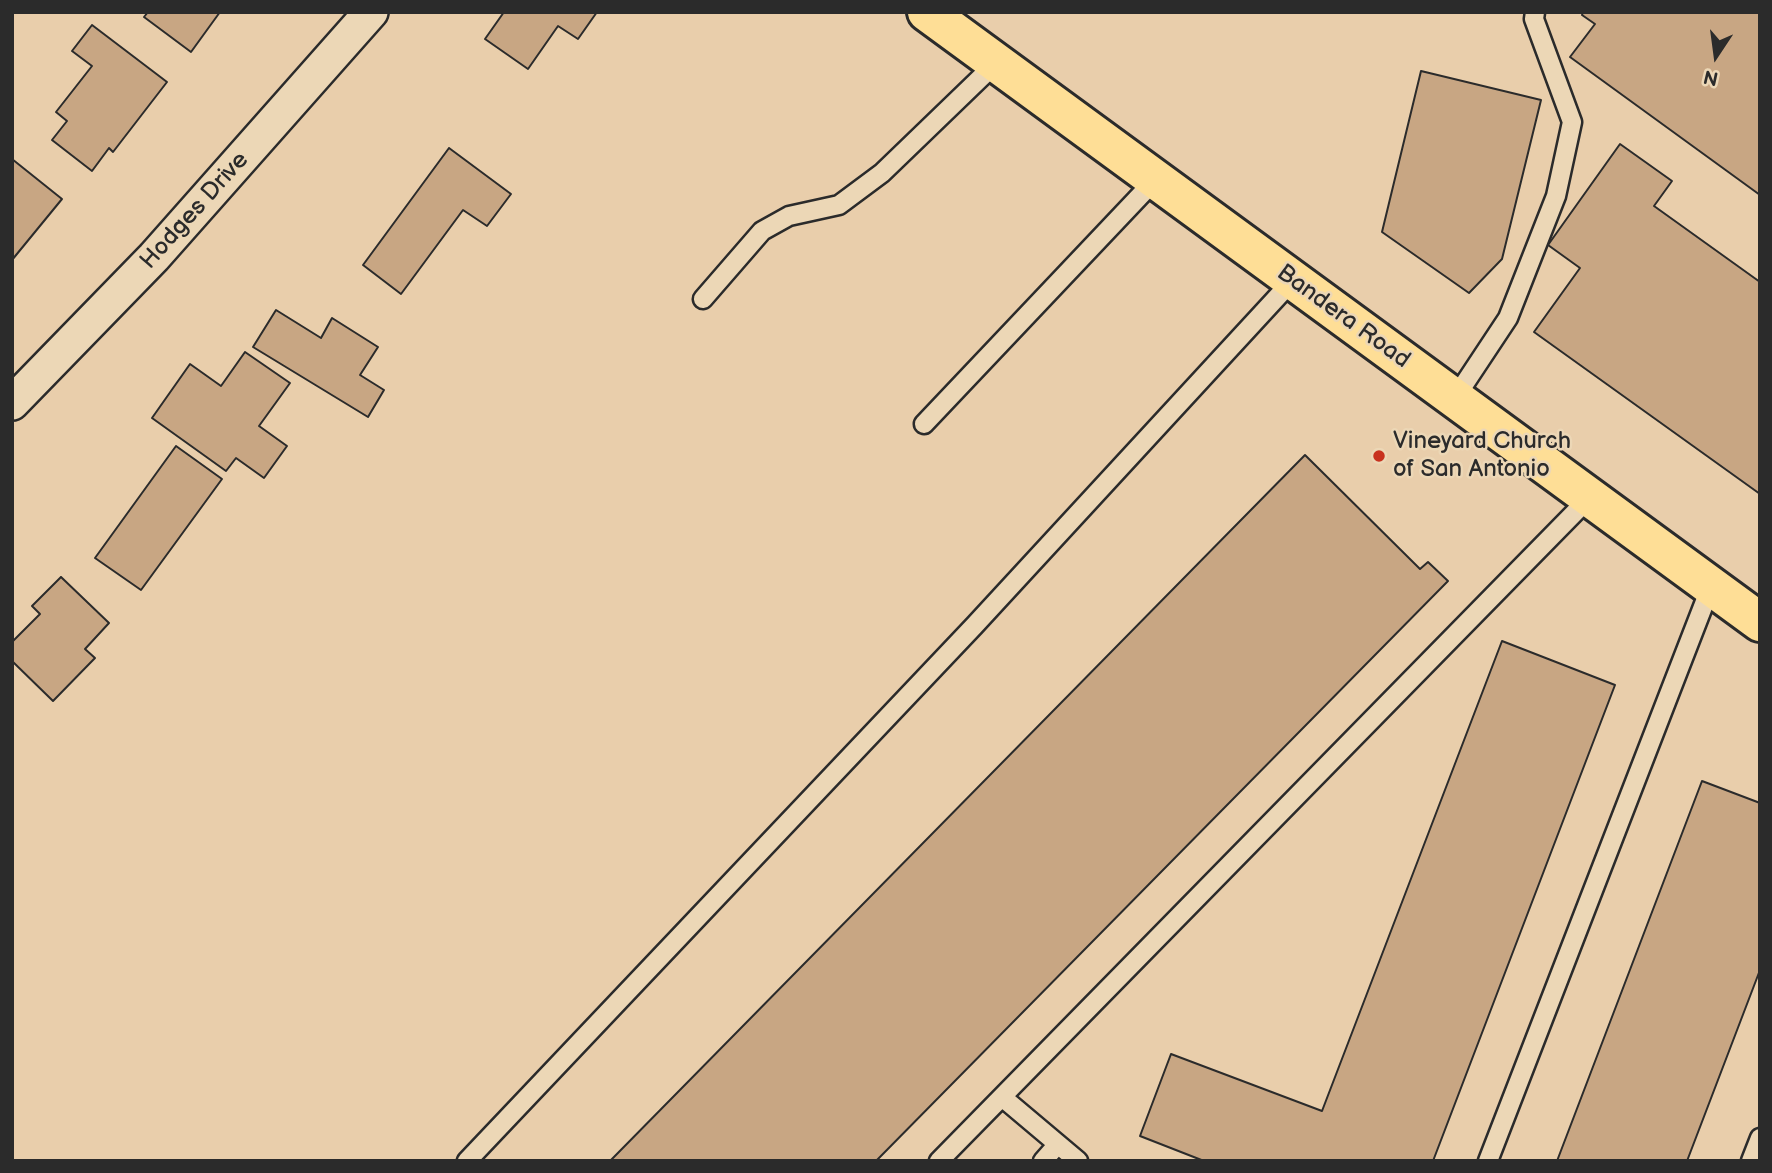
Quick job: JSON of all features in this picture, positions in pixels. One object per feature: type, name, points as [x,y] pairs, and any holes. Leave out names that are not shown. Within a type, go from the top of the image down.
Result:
[{"type":"main road","name":"Bandera Road","points":[[927,12],[1760,622]]},
{"type":"street","name":"Hodges Drive","points":[[12,403],[155,257],[371,12]]},
{"type":"lane","points":[[1455,398],[1508,318],[1556,196],[1567,147],[1572,122],[1534,19],[1535,12]]},
{"type":"lane","points":[[703,299],[762,231],[789,216],[839,205],[882,173],[996,63]]},
{"type":"lane","points":[[924,424],[1155,180]]},
{"type":"lane","points":[[467,1161],[974,626],[1293,280]]},
{"type":"lane","points":[[939,1161],[1590,497]]},
{"type":"lane","points":[[1488,1161],[1711,586]]},
{"type":"lane","points":[[1002,1097],[1078,1161]]},
{"type":"lane","points":[[1751,1161],[1760,1138]]},
{"type":"lane","points":[[1043,1161],[1058,1144]]},
{"type":"building","points":[[148,12],[220,12],[191,52],[144,17]]},
{"type":"building","points":[[504,12],[597,12],[578,39],[558,26],[528,69],[485,39]]},
{"type":"building","points":[[1583,12],[1760,12],[1760,195],[1570,57],[1595,24],[1582,15]]},
{"type":"building","points":[[92,25],[167,82],[113,152],[109,148],[92,171],[52,140],[67,121],[56,112],[92,66],[72,51]]},
{"type":"building","points":[[1421,71],[1541,100],[1502,259],[1469,293],[1382,232]]},
{"type":"building","points":[[1620,144],[1672,181],[1654,206],[1760,282],[1760,494],[1534,332],[1580,268],[1548,245]]},
{"type":"building","points":[[449,148],[511,194],[487,226],[463,210],[401,294],[363,265]]},
{"type":"building","points":[[12,159],[62,199],[12,260]]},
{"type":"building","points":[[276,310],[321,338],[332,318],[378,347],[360,375],[384,390],[368,417],[253,347]]},
{"type":"building","points":[[245,352],[290,383],[259,426],[287,446],[264,478],[236,458],[226,471],[152,418],[190,364],[221,386]]},
{"type":"building","points":[[176,446],[222,479],[141,590],[95,558]]},
{"type":"building","points":[[1305,455],[1420,569],[1428,562],[1448,581],[876,1161],[610,1161]]},
{"type":"building","points":[[61,577],[109,623],[85,649],[95,658],[53,701],[12,661],[12,642],[40,614],[32,606]]},
{"type":"building","points":[[1502,641],[1615,685],[1433,1161],[1204,1161],[1140,1136],[1171,1054],[1322,1111]]},
{"type":"building","points":[[1702,781],[1760,803],[1760,970],[1687,1161],[1557,1161]]},
{"type":"place","name":"Vineyard Church of San Antonio","points":[[1379,456]]}]
